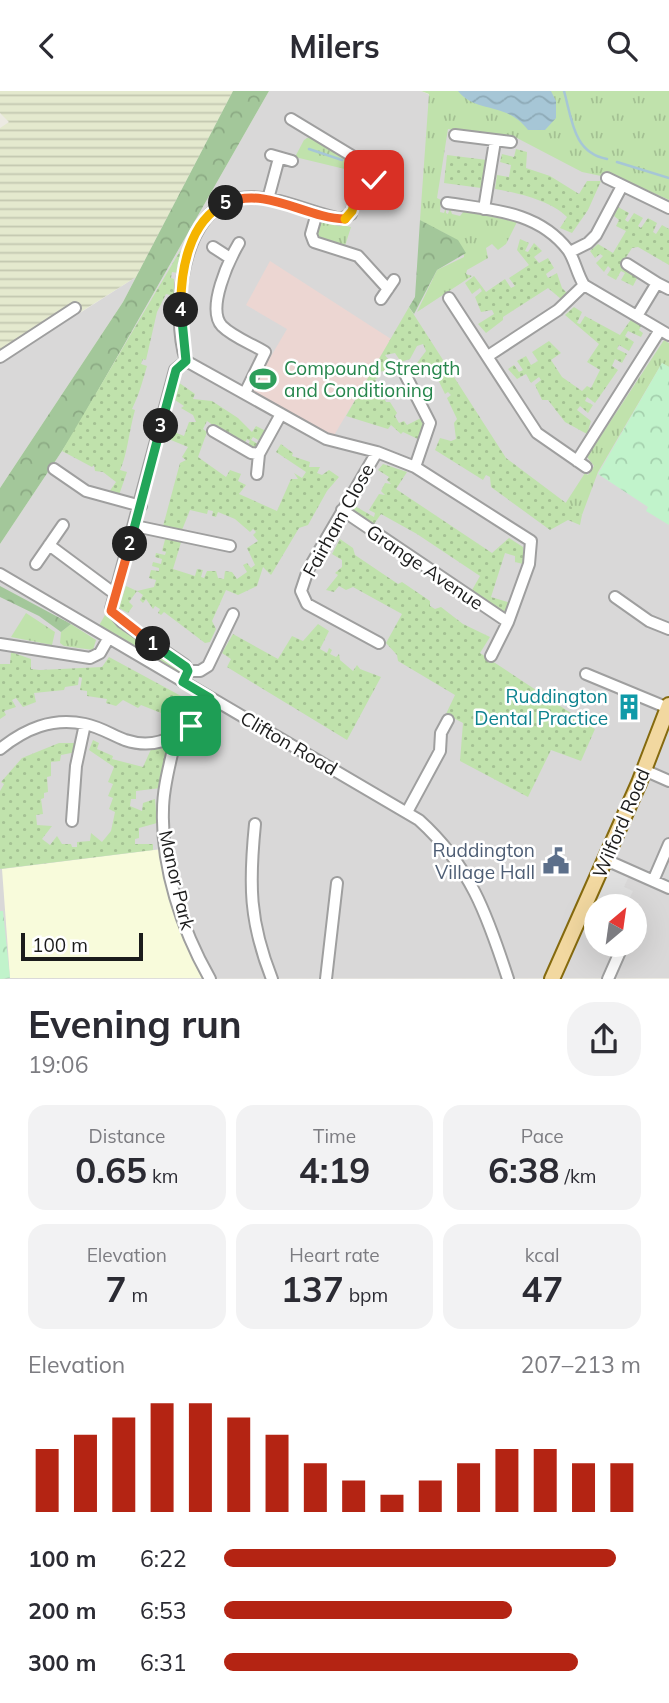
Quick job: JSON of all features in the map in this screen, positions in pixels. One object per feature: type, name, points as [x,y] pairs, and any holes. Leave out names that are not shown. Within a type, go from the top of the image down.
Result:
[{"type":"main road","name":"Wilford Road","points":[[552,978],[606,860],[668,707]]},
{"type":"street","points":[[186,361],[180,289],[189,247],[205,219],[219,206],[238,198],[268,199],[341,219],[349,217],[357,176],[364,168],[360,159],[291,119]]},
{"type":"street","points":[[298,138],[304,127]]},
{"type":"street","points":[[455,135],[511,142]]},
{"type":"street","points":[[484,209],[495,141]]},
{"type":"street","points":[[268,199],[275,157],[292,161]]},
{"type":"street","points":[[357,176],[374,180]]},
{"type":"street","points":[[607,178],[669,208]]},
{"type":"street","points":[[569,252],[588,243],[596,235],[622,186]]},
{"type":"street","points":[[447,204],[521,215],[538,223],[569,252],[575,272],[584,285],[665,332],[582,464],[537,433],[449,297]]},
{"type":"street","points":[[317,213],[312,234],[315,244],[358,256],[388,290]]},
{"type":"street","points":[[239,243],[222,279],[219,323],[265,352],[244,393]]},
{"type":"street","points":[[213,247],[230,258]]},
{"type":"street","points":[[627,264],[669,289]]},
{"type":"street","points":[[637,316],[657,282]]},
{"type":"street","points":[[488,356],[558,310],[584,285]]},
{"type":"street","points":[[0,357],[75,308]]},
{"type":"street","points":[[186,361],[336,444],[377,452],[415,467],[531,541],[529,563],[508,622],[491,656]]},
{"type":"street","points":[[186,361],[176,370],[111,609],[114,616],[185,665],[188,671]]},
{"type":"street","points":[[404,372],[430,423],[415,467]]},
{"type":"street","points":[[257,474],[259,454],[281,414]]},
{"type":"street","points":[[212,431],[251,453],[259,454]]},
{"type":"street","name":"Fairham Close","points":[[377,452],[299,587],[307,604],[355,624],[379,643]]},
{"type":"street","points":[[54,469],[86,491],[141,506]]},
{"type":"street","name":"Grange Avenue","points":[[342,510],[508,622]]},
{"type":"street","points":[[36,564],[63,525]]},
{"type":"street","points":[[135,526],[230,546]]},
{"type":"street","points":[[49,545],[115,594]]},
{"type":"street","name":"Clifton Road","points":[[0,574],[407,811],[444,845],[466,873],[488,922],[508,978]]},
{"type":"street","points":[[615,597],[649,621],[669,629]]},
{"type":"street","points":[[188,671],[200,671],[208,666],[233,614]]},
{"type":"street","points":[[0,643],[90,658],[100,653],[108,639]]},
{"type":"street","points":[[183,682],[188,671]]},
{"type":"street","points":[[586,674],[668,707]]},
{"type":"street","points":[[0,749],[21,732],[46,724],[85,724],[140,743],[156,743],[176,736],[192,724],[210,698]]},
{"type":"street","points":[[407,811],[440,751],[438,731],[448,720]]},
{"type":"street","points":[[72,821],[76,766],[85,724]]},
{"type":"street","name":"Manor Park","points":[[176,736],[165,787],[164,834],[178,905],[191,943],[211,978]]},
{"type":"street","points":[[644,770],[669,781]]},
{"type":"street","points":[[258,829],[250,871],[253,918],[272,978]]},
{"type":"street","points":[[653,881],[669,844]]},
{"type":"street","points":[[606,860],[669,888]]},
{"type":"street","points":[[326,978],[339,892]]},
{"type":"street","points":[[608,978],[620,957]]},
{"type":"shaded area","points":[[0,91],[233,91],[136,277],[79,313],[71,303],[0,350],[0,128],[9,122],[0,113]]},
{"type":"shaded area","points":[[269,91],[421,91],[669,200],[669,978],[0,979],[0,544],[72,436]]},
{"type":"shaded area","points":[[270,261],[391,339],[333,437],[250,392],[287,329],[246,305]]},
{"type":"shaded area","points":[[136,277],[123,302],[0,488],[0,350],[71,303],[80,313]]},
{"type":"shaded area","points":[[162,849],[178,922],[203,978],[10,978],[2,869]]},
{"type":"shaded area","points":[[611,868],[629,876],[624,887],[633,891],[632,894],[600,894]]},
{"type":"green space","points":[[233,91],[269,91],[72,436],[0,544],[0,488],[123,302]]},
{"type":"green space","points":[[421,91],[669,91],[669,200],[609,173],[606,177],[582,172],[515,137],[448,129],[437,198],[441,200],[440,212],[444,213],[446,207],[448,214],[450,208],[452,214],[460,216],[464,211],[517,222],[506,244],[498,250],[492,244],[486,248],[488,258],[467,270],[466,274],[472,276],[417,312],[437,270],[464,257],[460,244],[420,220],[429,94]]},
{"type":"green space","points":[[309,137],[355,163],[357,172],[295,157],[304,140]]},
{"type":"green space","points":[[516,149],[527,152],[526,168],[550,176],[579,194],[587,181],[601,181],[588,210],[572,233],[560,228],[567,217],[552,206],[523,195],[495,189],[497,175],[509,177],[511,165],[500,162],[502,154],[514,157]]},
{"type":"green space","points":[[447,155],[487,160],[481,188],[444,183]]},
{"type":"green space","points":[[618,207],[629,213],[625,220],[628,222],[634,213],[643,218],[638,226],[641,228],[648,218],[657,223],[653,232],[656,234],[662,225],[669,229],[669,265],[638,247],[632,248],[621,265],[638,276],[633,286],[621,280],[625,273],[621,271],[616,280],[607,275],[611,269],[608,266],[604,272],[596,263],[603,256],[600,254],[595,258],[590,251],[598,244],[613,253],[626,231],[616,226],[619,220],[614,216]]},
{"type":"green space","points":[[420,220],[458,240],[466,253],[437,270],[414,314],[409,307],[415,297]]},
{"type":"green space","points":[[325,221],[351,227],[344,249],[315,240],[318,224]]},
{"type":"green space","points":[[520,239],[529,243],[525,251],[528,252],[534,243],[542,251],[534,257],[539,263],[548,258],[554,268],[546,274],[548,278],[557,273],[562,288],[567,293],[561,299],[548,288],[503,317],[503,320],[486,333],[478,324],[494,314],[492,310],[481,312],[475,297],[482,291],[480,288],[472,294],[465,283],[474,276],[486,292],[505,279],[511,288],[515,286],[509,278],[529,265],[517,250]]},
{"type":"green space","points":[[180,251],[183,253],[178,273],[172,272],[171,278],[174,279],[174,296],[166,294],[157,312],[146,360],[143,359],[141,364],[147,366],[132,409],[135,410],[120,470],[127,472],[119,495],[109,492],[116,482],[103,472],[95,471],[94,465],[92,467],[62,451]]},
{"type":"green space","points":[[409,307],[506,458],[582,515],[580,525],[568,520],[550,530],[491,487],[490,477],[486,475],[483,480],[435,450],[440,438],[451,441],[456,439],[454,423],[457,419],[447,398],[451,395],[448,392],[445,394],[430,363],[416,371],[417,363],[426,351],[423,344],[417,346],[410,359],[401,362],[395,353],[385,355],[388,359],[384,362],[389,369],[385,374],[383,371],[377,373],[378,378],[375,379],[386,402],[390,402],[397,413],[395,416],[399,423],[404,421],[407,425],[423,417],[426,425],[420,440],[403,432],[401,434],[391,425],[388,429],[346,416]]},
{"type":"green space","points":[[574,307],[582,312],[577,323],[580,324],[585,316],[620,335],[632,318],[642,324],[639,330],[643,333],[641,337],[628,331],[625,336],[634,342],[629,351],[619,345],[617,349],[627,354],[622,363],[615,359],[612,366],[618,370],[595,403],[587,397],[585,401],[593,405],[588,413],[580,406],[577,410],[591,421],[587,434],[565,422],[548,400],[542,400],[535,385],[541,380],[539,377],[531,383],[526,374],[517,379],[508,369],[514,365],[519,372],[523,370],[517,361],[526,356],[531,365],[538,361],[532,352],[549,341],[561,353],[551,360],[562,377],[582,391],[587,386],[591,388],[600,370],[587,362],[599,344],[565,315]]},
{"type":"green space","points":[[664,340],[669,343],[669,367],[662,363],[598,472],[582,515],[565,504],[585,473],[588,475],[594,466],[587,457]]},
{"type":"green space","points":[[662,363],[669,367],[669,525],[646,511],[648,507],[598,474]]},
{"type":"green space","points":[[178,382],[195,394],[193,399],[212,401],[238,418],[252,432],[256,426],[266,431],[260,441],[253,437],[251,440],[258,444],[256,449],[246,448],[250,441],[247,439],[243,446],[207,421],[203,429],[207,432],[198,457],[226,477],[230,470],[241,474],[238,481],[246,485],[239,494],[277,511],[291,479],[298,479],[294,473],[302,478],[306,472],[276,452],[281,444],[293,453],[292,456],[310,462],[309,467],[320,467],[317,473],[322,475],[329,470],[339,477],[327,491],[308,525],[299,528],[271,575],[263,567],[257,586],[238,595],[226,590],[212,621],[216,629],[210,642],[205,643],[164,612],[161,615],[158,613],[160,609],[155,606],[153,609],[146,599],[143,603],[140,600],[143,595],[137,591],[154,587],[156,580],[149,578],[151,570],[159,571],[159,568],[152,566],[153,562],[161,564],[162,559],[155,557],[156,553],[165,555],[166,552],[162,551],[166,536],[182,539],[173,569],[195,576],[197,569],[203,570],[201,577],[204,578],[207,571],[216,571],[218,578],[224,579],[225,571],[232,572],[237,579],[247,572],[243,565],[247,563],[251,568],[255,565],[247,548],[258,541],[253,535],[256,532],[253,529],[250,532],[235,519],[218,512],[216,517],[212,516],[213,511],[208,510],[207,514],[190,510],[180,535],[162,530],[180,463],[186,460],[182,457],[188,447],[166,438],[167,429],[184,436],[189,422],[196,422],[193,415],[181,408],[184,406],[175,400]]},
{"type":"green space","points":[[383,464],[407,472],[396,489],[492,553],[509,538],[523,547],[523,564],[515,562],[515,556],[505,553],[491,597],[511,603],[506,610],[503,612],[471,592],[480,576],[417,534],[381,514],[372,527],[352,512],[353,505],[374,517],[375,513],[369,510],[379,494],[385,495],[381,491],[385,483],[391,484],[387,480],[389,477],[378,470]]},
{"type":"green space","points":[[340,539],[353,548],[355,555],[398,584],[402,582],[430,601],[430,606],[435,609],[441,607],[463,624],[490,637],[480,653],[595,729],[581,761],[551,750],[528,797],[460,761],[463,723],[446,714],[455,695],[398,661],[397,655],[386,643],[402,614],[353,587],[346,590],[339,586],[334,592],[326,590],[338,575],[335,573],[342,567],[342,560],[332,554]]},
{"type":"green space","points":[[0,586],[71,624],[61,632],[39,616],[0,597]]},
{"type":"green space","points":[[126,586],[137,591],[129,602],[133,606],[128,613],[119,608]]},
{"type":"green space","points":[[26,613],[55,632],[52,645],[11,637]]},
{"type":"green space","points":[[105,615],[179,666],[180,673],[97,629]]},
{"type":"green space","points":[[71,624],[96,640],[93,650],[64,646],[60,643],[61,632]]},
{"type":"green space","points":[[318,624],[329,631],[320,649],[327,653],[329,648],[332,650],[330,654],[336,657],[339,654],[340,660],[353,671],[357,665],[360,669],[381,677],[347,740],[227,667],[231,659],[222,653],[233,634],[278,659],[292,636],[303,641]]},
{"type":"green space","points":[[11,652],[31,659],[31,669],[40,670],[102,667],[109,657],[181,696],[171,717],[141,705],[138,708],[123,700],[116,706],[106,703],[107,699],[87,696],[87,691],[80,690],[82,678],[79,677],[78,685],[65,687],[64,690],[34,693],[36,702],[23,707],[16,698],[12,700],[16,707],[4,711],[6,715],[0,719],[0,664],[10,664]]},
{"type":"green space","points":[[93,740],[99,743],[97,749],[113,756],[112,759],[143,767],[152,747],[170,745],[161,788],[136,791],[136,799],[131,799],[130,806],[142,811],[143,803],[155,799],[157,823],[139,828],[139,838],[135,839],[135,844],[153,844],[153,850],[0,869],[0,791],[4,784],[1,782],[22,758],[59,743],[75,743],[78,746],[76,752],[61,755],[60,761],[51,762],[51,776],[47,777],[48,792],[44,793],[44,798],[41,799],[43,814],[36,815],[37,825],[52,826],[42,839],[50,845],[57,836],[62,844],[77,847],[77,842],[90,841],[91,833],[102,842],[111,831],[115,812],[109,809],[113,798],[108,796],[113,784],[108,782],[114,767],[89,750]]},
{"type":"green space","points":[[0,911],[3,911],[10,978],[0,979]]},
{"type":"water","points":[[458,91],[551,91],[556,101],[556,118],[545,130],[528,130],[510,115],[473,103]]},
{"type":"waterway","points":[[564,91],[572,123],[581,142],[596,156],[607,159]]},
{"type":"waterway","points":[[309,149],[342,160]]},
{"type":"waterway","points":[[617,162],[669,178]]},
{"type":"place","name":"Compound Strength and Conditioning","points":[[263,379]]},
{"type":"place","name":"Ruddington Dental Practice","points":[[629,707]]},
{"type":"place","name":"Ruddington Village Hall","points":[[556,861]]},
{"type":"route","points":[[191,726],[210,698],[183,682],[188,671],[185,665],[122,622],[111,611],[176,370],[186,361],[180,289],[189,247],[209,214],[228,201],[251,197],[268,199],[345,219],[351,214],[362,177],[374,180]]}]
